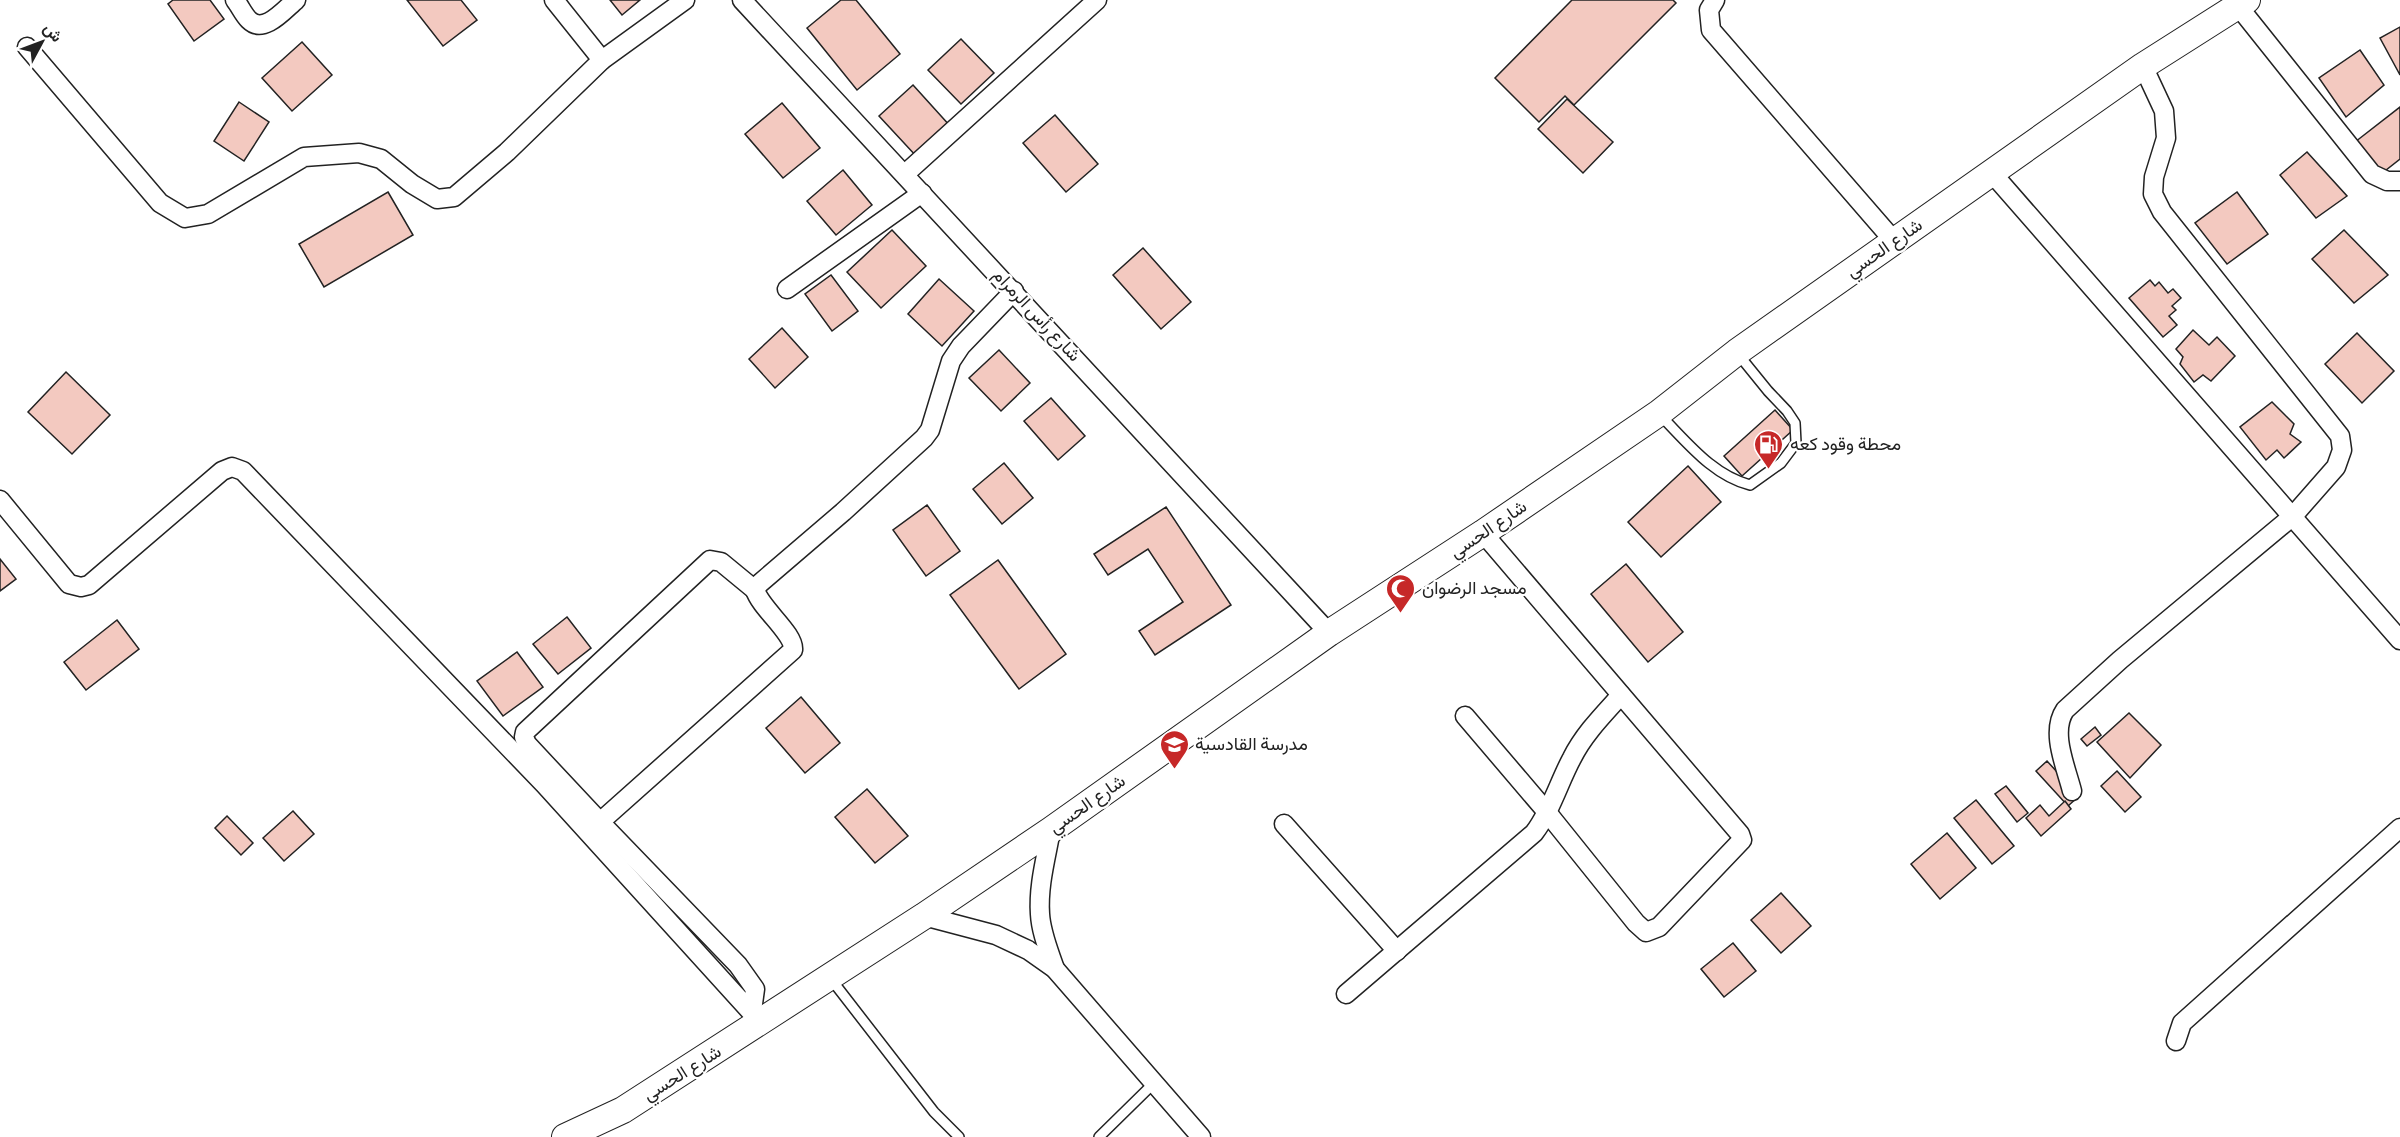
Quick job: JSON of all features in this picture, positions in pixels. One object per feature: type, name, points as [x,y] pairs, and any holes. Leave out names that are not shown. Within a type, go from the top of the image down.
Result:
[{"type":"street","points":[[235,0],[250,21],[259,25],[271,21],[296,0]]},
{"type":"street","points":[[554,0],[602,60]]},
{"type":"street","points":[[27,47],[160,203],[185,218],[208,214],[304,158],[359,153],[381,159],[412,184],[437,199],[454,197],[507,152],[602,60],[686,0]]},
{"type":"street","name":"شارع رأس الرمرام","points":[[742,0],[1329,633]]},
{"type":"street","points":[[904,174],[1097,0]]},
{"type":"street","points":[[1714,0],[1709,10],[1711,30],[1894,242]]},
{"type":"street","points":[[2243,3],[2372,174],[2387,181],[2400,181]]},
{"type":"street","name":"شارع الحسي","points":[[565,1137],[623,1110],[756,1017],[830,978],[924,916],[1051,830],[1329,633],[1483,533],[1659,413],[1737,352],[2143,66],[2243,3]]},
{"type":"street","points":[[2072,791],[2058,732],[2059,719],[2065,710],[2120,660],[2293,516],[2336,467],[2342,450],[2340,436],[2162,212],[2153,194],[2154,177],[2166,138],[2164,111],[2143,66]]},
{"type":"street","points":[[1992,173],[2400,640]]},
{"type":"street","points":[[786,289],[922,193]]},
{"type":"street","points":[[755,590],[924,438],[930,430],[951,361],[962,346],[1014,291]]},
{"type":"street","points":[[0,500],[69,584],[81,587],[88,585],[222,471],[232,467],[243,471],[549,779],[756,1017]]},
{"type":"street","points":[[1465,716],[1636,923],[1646,932],[1659,927],[1742,840],[1740,834],[1483,533]]},
{"type":"street","points":[[600,822],[793,650],[791,641],[758,599],[755,590],[721,562],[710,560],[692,575],[525,732],[524,737],[549,779],[600,822],[738,965],[755,989],[756,1017]]},
{"type":"street","points":[[1346,994],[1534,833],[1573,755],[1595,723],[1621,695]]},
{"type":"street","points":[[1284,824],[1397,951]]},
{"type":"street","points":[[2176,1041],[2182,1023],[2400,828]]},
{"type":"street","points":[[1051,830],[1041,886],[1040,916],[1045,941],[1055,969]]},
{"type":"street","points":[[924,916],[996,935],[1028,950],[1055,969],[1201,1137]]},
{"type":"lane","points":[[1659,413],[1709,465],[1735,482],[1750,485],[1781,463],[1796,443],[1795,423],[1737,352]]},
{"type":"lane","points":[[830,978],[934,1112],[959,1137]]},
{"type":"lane","points":[[1099,1137],[1154,1083]]},
{"type":"building","points":[[173,0],[210,0],[224,19],[194,41],[168,4]]},
{"type":"building","points":[[407,0],[461,0],[477,20],[443,46]]},
{"type":"building","points":[[610,0],[640,0],[622,15]]},
{"type":"building","points":[[841,0],[856,0],[900,54],[857,90],[807,28]]},
{"type":"building","points":[[1572,0],[1673,0],[1676,3],[1574,105],[1565,96],[1539,122],[1495,78]]},
{"type":"building","points":[[2400,27],[2400,75],[2380,38]]},
{"type":"building","points":[[961,39],[994,73],[961,104],[928,70]]},
{"type":"building","points":[[302,42],[332,75],[292,111],[262,78]]},
{"type":"building","points":[[2360,50],[2384,85],[2346,117],[2319,78]]},
{"type":"building","points":[[913,85],[951,127],[917,157],[879,116]]},
{"type":"building","points":[[1567,99],[1613,142],[1583,173],[1538,129]]},
{"type":"building","points":[[239,102],[269,122],[244,161],[214,141]]},
{"type":"building","points":[[782,103],[820,148],[783,178],[745,134]]},
{"type":"building","points":[[2400,107],[2400,159],[2381,174],[2355,142]]},
{"type":"building","points":[[1055,115],[1098,164],[1066,192],[1023,143]]},
{"type":"building","points":[[2307,152],[2347,196],[2316,218],[2280,175]]},
{"type":"building","points":[[843,170],[872,205],[836,235],[807,201]]},
{"type":"building","points":[[388,192],[413,235],[324,287],[299,244]]},
{"type":"building","points":[[2237,192],[2268,234],[2227,264],[2195,223]]},
{"type":"building","points":[[892,230],[926,266],[881,308],[847,272]]},
{"type":"building","points":[[2344,230],[2388,275],[2354,303],[2312,259]]},
{"type":"building","points":[[1143,248],[1191,302],[1161,329],[1113,275]]},
{"type":"building","points":[[831,275],[858,311],[832,331],[805,294]]},
{"type":"building","points":[[939,279],[974,311],[942,346],[908,314]]},
{"type":"building","points":[[2150,280],[2155,286],[2159,282],[2168,293],[2173,289],[2181,298],[2172,306],[2176,310],[2169,316],[2177,325],[2163,337],[2129,298]]},
{"type":"building","points":[[782,328],[808,357],[775,388],[749,359]]},
{"type":"building","points":[[2193,330],[2209,345],[2217,337],[2235,356],[2211,381],[2203,375],[2194,382],[2180,364],[2183,357],[2176,349]]},
{"type":"building","points":[[2357,333],[2394,371],[2362,403],[2325,364]]},
{"type":"building","points":[[999,350],[1030,383],[1001,411],[969,378]]},
{"type":"building","points":[[66,372],[110,415],[72,454],[28,412]]},
{"type":"building","points":[[1051,398],[1085,436],[1058,460],[1024,421]]},
{"type":"building","points":[[2272,402],[2294,424],[2290,434],[2301,442],[2284,458],[2277,450],[2266,460],[2240,427]]},
{"type":"building","points":[[1775,410],[1793,430],[1742,476],[1724,456]]},
{"type":"building","points":[[1004,463],[1033,498],[1002,524],[973,489]]},
{"type":"building","points":[[1688,466],[1721,502],[1661,557],[1628,522]]},
{"type":"building","points":[[927,505],[960,551],[926,576],[893,530]]},
{"type":"building","points":[[1166,507],[1231,605],[1155,655],[1139,631],[1183,602],[1148,549],[1108,575],[1094,554]]},
{"type":"building","points":[[0,559],[16,579],[0,591]]},
{"type":"building","points":[[998,560],[1066,654],[1019,689],[950,595]]},
{"type":"building","points":[[1626,564],[1683,632],[1648,662],[1591,594]]},
{"type":"building","points":[[567,617],[591,648],[558,674],[533,644]]},
{"type":"building","points":[[117,620],[139,649],[86,690],[64,662]]},
{"type":"building","points":[[517,652],[543,687],[503,716],[477,681]]},
{"type":"building","points":[[801,697],[840,743],[805,773],[766,728]]},
{"type":"building","points":[[2129,713],[2161,745],[2130,778],[2097,742]]},
{"type":"building","points":[[2095,727],[2101,735],[2087,746],[2081,739]]},
{"type":"building","points":[[2047,761],[2079,796],[2068,806],[2036,771]]},
{"type":"building","points":[[2117,771],[2141,797],[2125,812],[2101,786]]},
{"type":"building","points":[[2006,786],[2028,813],[2017,822],[1995,794]]},
{"type":"building","points":[[867,789],[908,836],[875,863],[835,817]]},
{"type":"building","points":[[1976,800],[2014,846],[1992,864],[1954,818]]},
{"type":"building","points":[[2065,801],[2071,809],[2041,836],[2026,818],[2040,805],[2049,816]]},
{"type":"building","points":[[293,811],[314,834],[284,861],[263,838]]},
{"type":"building","points":[[227,816],[253,843],[241,855],[215,828]]},
{"type":"building","points":[[1947,833],[1976,868],[1940,899],[1911,864]]},
{"type":"building","points":[[1781,893],[1811,926],[1781,953],[1751,920]]},
{"type":"building","points":[[1733,943],[1756,971],[1724,997],[1701,969]]},
{"type":"place","name":"محطة وقود كعه","points":[[1769,470]]},
{"type":"place","name":"مسجد الرضوان","points":[[1401,614]]},
{"type":"place","name":"مدرسة القادسية","points":[[1174,770]]}]
